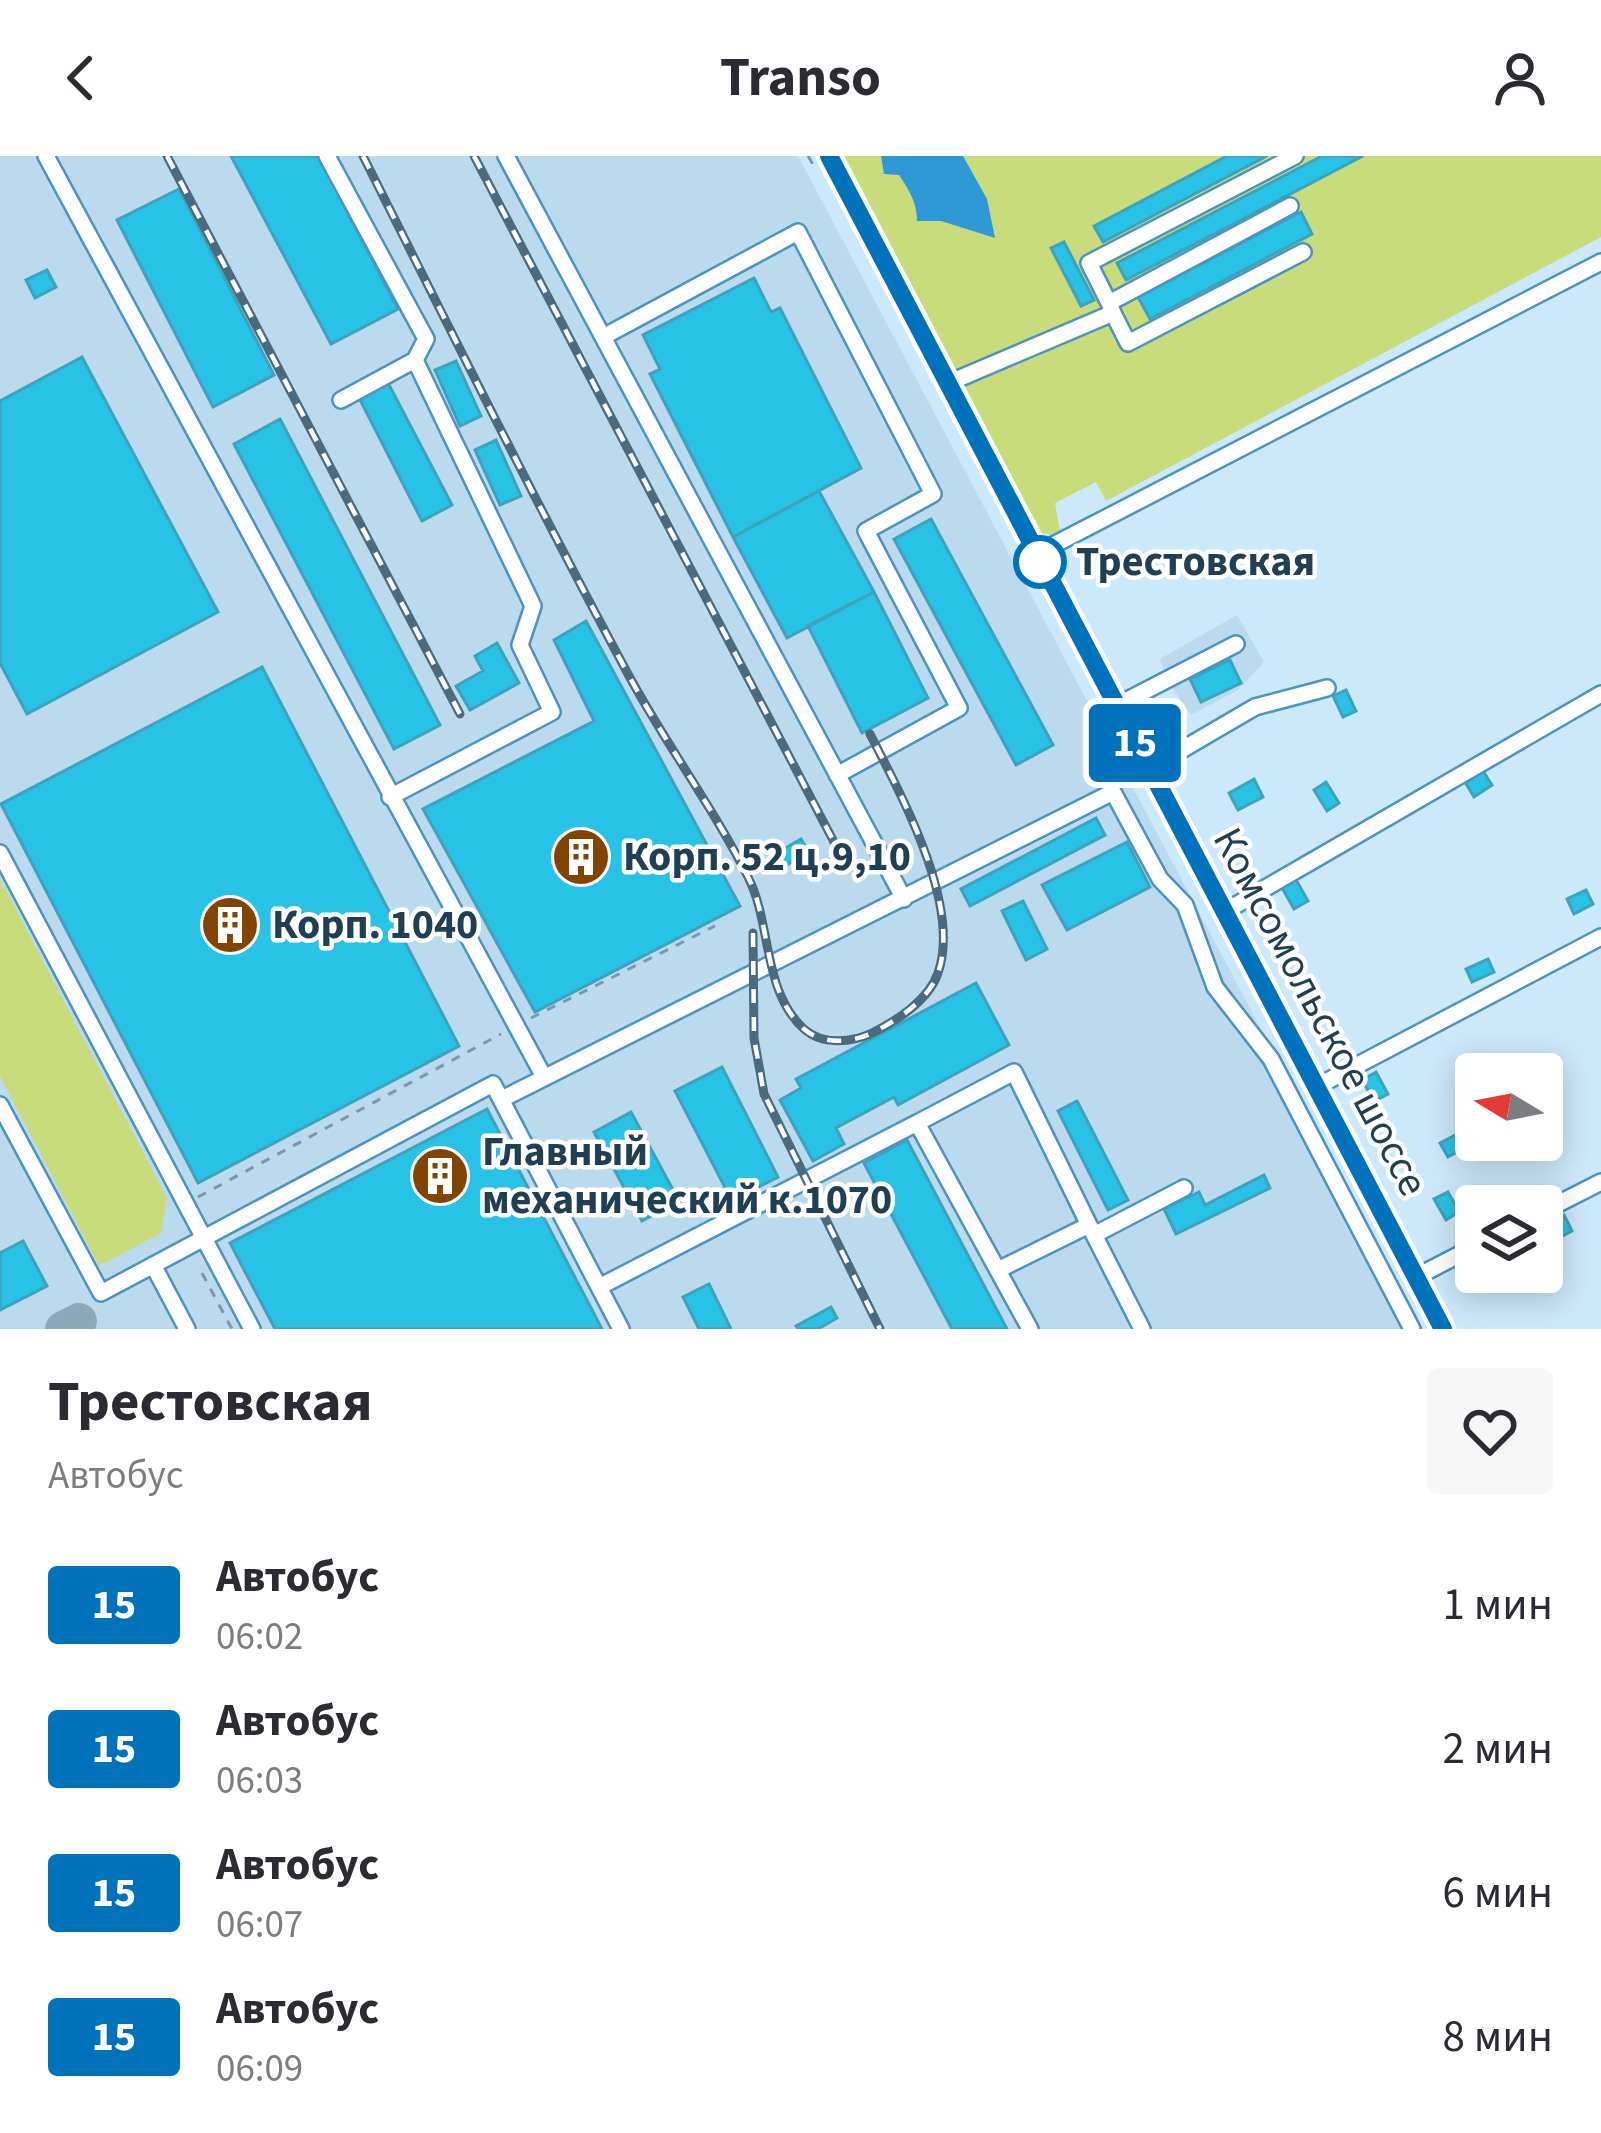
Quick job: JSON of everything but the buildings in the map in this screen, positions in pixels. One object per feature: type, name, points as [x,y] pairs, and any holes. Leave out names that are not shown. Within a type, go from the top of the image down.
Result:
[{"type":"main road","name":"Комсомольское шоссе","points":[[829,156],[1443,1329]]},
{"type":"street","points":[[46,156],[544,1077]]},
{"type":"street","points":[[327,156],[426,339],[415,360],[341,400]]},
{"type":"street","points":[[506,156],[904,899]]},
{"type":"street","points":[[1295,156],[1089,263],[1128,343],[1303,252]]},
{"type":"street","points":[[946,384],[1111,308],[1290,206]]},
{"type":"street","points":[[603,337],[798,232],[933,494],[866,531],[959,708],[837,775]]},
{"type":"street","points":[[1036,554],[1601,262]]},
{"type":"street","points":[[390,797],[552,712],[520,645],[533,606],[415,360]]},
{"type":"street","points":[[1115,706],[1236,644]]},
{"type":"street","points":[[1149,769],[1256,707],[1327,688]]},
{"type":"street","points":[[1224,912],[1601,694]]},
{"type":"street","points":[[502,1099],[1113,792],[1160,878],[1185,905],[1215,988],[1271,1059],[1412,1329]]},
{"type":"street","points":[[0,853],[252,1329]]},
{"type":"street","points":[[1316,1087],[1601,937]]},
{"type":"street","points":[[599,1286],[1014,1072],[1142,1329]]},
{"type":"street","points":[[0,1106],[101,1293],[493,1084],[621,1329]]},
{"type":"street","points":[[916,1123],[1030,1329]]},
{"type":"street","points":[[1563,1201],[1601,1181]]},
{"type":"street","points":[[998,1270],[1184,1188]]},
{"type":"street","points":[[1416,1277],[1455,1257]]},
{"type":"street","points":[[153,1264],[187,1329]]},
{"type":"path","points":[[186,1204],[516,1026],[715,926]]},
{"type":"path","points":[[202,1273],[232,1329]]},
{"type":"shaded area","points":[[0,156],[798,156],[1420,1329],[0,1329]]},
{"type":"shaded area","points":[[1237,615],[1264,662],[1238,690],[1191,715],[1167,680],[1160,659]]},
{"type":"green space","points":[[837,156],[1601,156],[1601,237],[1106,501],[1096,482],[1055,503],[1060,531],[1050,535],[1032,529]]},
{"type":"green space","points":[[0,879],[167,1198],[161,1233],[99,1266],[0,1076]]},
{"type":"water","points":[[881,156],[963,156],[987,199],[995,238],[941,221],[917,221],[909,191],[899,175],[884,174]]},
{"type":"taxiway","points":[[63,1329],[79,1321]]},
{"type":"railway","points":[[167,156],[460,714]]},
{"type":"railway","points":[[363,156],[628,674],[748,877],[781,996],[804,1029],[828,1040],[864,1036],[911,1009],[934,983],[943,946],[942,915],[924,850],[870,734]]},
{"type":"railway","points":[[474,156],[844,861]]},
{"type":"railway","points":[[753,933],[754,1038],[764,1094],[880,1329]]},
{"type":"bus line","name":"15","points":[[829,156],[1443,1329]]},
{"type":"place","name":"Трестовская","points":[[1040,562]]},
{"type":"place","name":"Корп. 52 ц.9,10","points":[[581,857]]},
{"type":"place","name":"Корп. 1040","points":[[230,925]]},
{"type":"place","name":"Главный механический к.1070","points":[[440,1176]]}]
